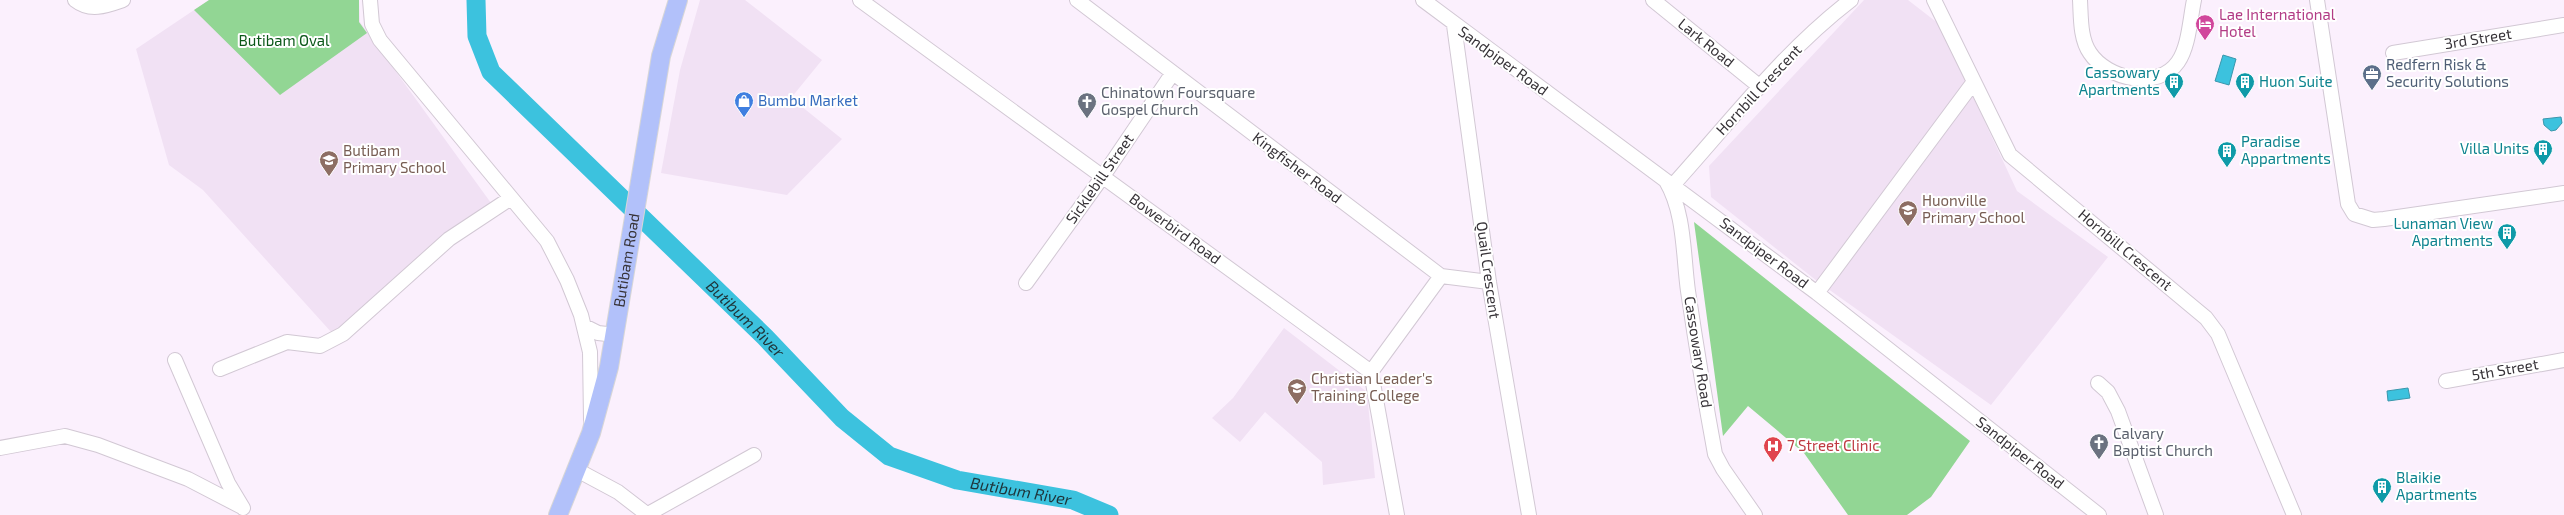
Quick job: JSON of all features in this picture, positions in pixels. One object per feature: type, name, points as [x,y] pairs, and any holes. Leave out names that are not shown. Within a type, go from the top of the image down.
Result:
[{"type":"main road","name":"Butibam Road","points":[[558,515],[591,433],[616,335],[661,56],[678,0]]},
{"type":"street","points":[[75,0],[84,7],[104,7],[123,0]]},
{"type":"street","points":[[370,0],[372,24],[380,40],[546,241],[567,280],[584,326],[590,352],[591,433]]},
{"type":"street","name":"Bowerbird Road","points":[[860,0],[1371,372]]},
{"type":"street","name":"Kingfisher Road","points":[[1077,0],[1172,74],[1441,276],[1489,282]]},
{"type":"street","name":"Sandpiper Road","points":[[1423,0],[1454,25],[1669,182],[1817,293],[2099,515]]},
{"type":"street","name":"Lark Road","points":[[1653,0],[1759,86]]},
{"type":"street","name":"Hornbill Crescent","points":[[1669,182],[1759,86],[1832,15],[1851,0]]},
{"type":"street","name":"Hornbill Crescent","points":[[1934,0],[1973,83],[2010,155],[2206,318],[2218,334],[2294,515]]},
{"type":"street","points":[[2080,0],[2081,24],[2086,46],[2090,54],[2114,73],[2135,79],[2149,79],[2166,72],[2178,62],[2187,35],[2194,0]]},
{"type":"street","points":[[2317,0],[2348,204],[2354,214],[2373,220],[2384,219],[2564,193]]},
{"type":"street","name":"Quail Crescent","points":[[1454,25],[1489,282],[1529,515]]},
{"type":"street","name":"3rd Street","points":[[2393,53],[2564,25]]},
{"type":"street","name":"Sicklebill Street","points":[[1026,283],[1103,176],[1172,74]]},
{"type":"street","points":[[1817,293],[1973,83]]},
{"type":"street","name":"Cassowary Road","points":[[1669,182],[1678,211],[1688,291],[1715,454],[1723,470],[1755,515]]},
{"type":"street","points":[[220,369],[287,342],[320,346],[343,334],[449,239],[511,198]]},
{"type":"street","points":[[1398,515],[1371,372],[1441,276]]},
{"type":"street","points":[[584,326],[598,332],[616,335]]},
{"type":"street","points":[[175,360],[192,404],[228,483],[245,511]]},
{"type":"street","name":"5th Street","points":[[2446,380],[2564,360]]},
{"type":"street","points":[[2098,383],[2108,392],[2118,411],[2156,515]]},
{"type":"street","points":[[0,448],[65,436],[98,445],[188,479],[245,511]]},
{"type":"street","points":[[577,470],[618,492],[648,515],[754,455]]},
{"type":"shaded area","name":"Butibam Primary School","points":[[209,0],[359,0],[360,22],[491,203],[332,333],[203,190],[169,165],[136,49]]},
{"type":"shaded area","name":"Bumbu Market","points":[[700,0],[745,0],[822,60],[791,98],[842,139],[787,195],[661,173],[680,70]]},
{"type":"shaded area","name":"Huonville Primary School","points":[[1864,0],[1908,0],[1939,24],[2017,191],[2108,257],[1991,405],[1817,281],[1711,197],[1709,166]]},
{"type":"shaded area","name":"Christian Leader's Training College","points":[[1284,328],[1367,392],[1375,478],[1323,485],[1322,462],[1265,412],[1240,442],[1212,418],[1233,398]]},
{"type":"green space","name":"Butibam Oval","points":[[209,0],[359,0],[359,22],[367,33],[280,95],[194,10]]},
{"type":"green space","points":[[1694,222],[1970,441],[1931,497],[1907,515],[1848,515],[1804,453],[1748,406],[1723,436]]},
{"type":"water","points":[[2223,55],[2236,59],[2229,85],[2215,81]]},
{"type":"water","points":[[2561,117],[2562,123],[2556,130],[2551,131],[2544,125],[2543,119]]},
{"type":"water","points":[[2408,388],[2410,398],[2388,401],[2387,391]]},
{"type":"waterway","name":"Butibum River","points":[[476,0],[477,36],[491,72],[765,337],[842,418],[889,456],[957,480],[1073,500],[1109,515]]},
{"type":"place","name":"Lae International Hotel","points":[[2205,41]]},
{"type":"place","name":"Redfern Risk & Security Solutions","points":[[2372,91]]},
{"type":"place","name":"Cassowary Apartments","points":[[2174,99]]},
{"type":"place","name":"Huon Suite","points":[[2245,99]]},
{"type":"place","name":"Bumbu Market","points":[[744,118]]},
{"type":"place","name":"Chinatown Foursquare Gospel Church","points":[[1087,119]]},
{"type":"place","name":"Villa Units","points":[[2543,166]]},
{"type":"place","name":"Paradise Appartments","points":[[2227,168]]},
{"type":"place","name":"Butibam Primary School","points":[[329,177]]},
{"type":"place","name":"Huonville Primary School","points":[[1908,227]]},
{"type":"place","name":"Lunaman View Apartments","points":[[2507,250]]},
{"type":"place","name":"Christian Leader's Training College","points":[[1297,405]]},
{"type":"place","name":"Calvary Baptist Church","points":[[2099,460]]},
{"type":"place","name":"7 Street Clinic","points":[[1773,463]]},
{"type":"place","name":"Blaikie Apartments","points":[[2382,504]]}]
